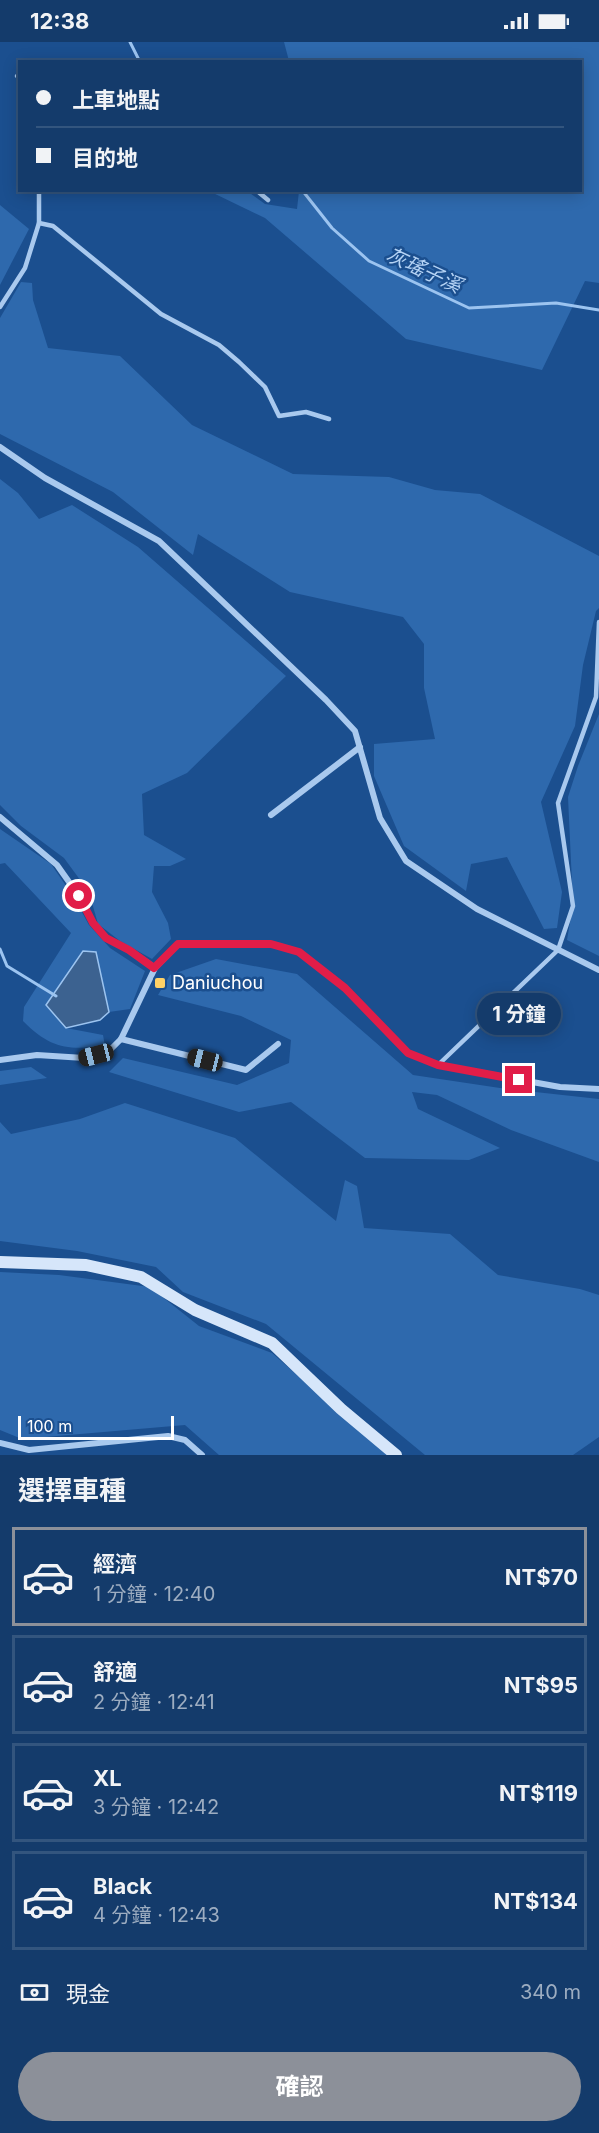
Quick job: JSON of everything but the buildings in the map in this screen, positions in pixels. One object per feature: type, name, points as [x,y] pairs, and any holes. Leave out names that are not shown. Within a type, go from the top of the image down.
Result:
[{"type":"street","points":[[0,447],[45,478],[159,541],[326,700],[355,730],[380,818],[406,861],[477,909],[599,970]]},
{"type":"street","points":[[271,815],[360,747]]},
{"type":"street","points":[[0,818],[57,865],[79,896],[93,923],[106,938],[129,950],[154,968]]},
{"type":"street","points":[[0,1060],[37,1055],[84,1058],[108,1052],[122,1039],[154,968],[178,944],[271,944],[299,952],[345,988],[408,1053],[438,1065],[560,1087],[599,1089]]},
{"type":"street","points":[[122,1039],[246,1070],[278,1044]]},
{"type":"street","points":[[0,1262],[86,1265],[141,1277],[195,1310],[272,1343],[341,1409],[396,1455]]},
{"type":"street","points":[[0,1443],[28,1450],[168,1436],[185,1440],[202,1455]]},
{"type":"lane","points":[[0,307],[25,268],[39,223],[39,192]]},
{"type":"lane","points":[[258,192],[268,201]]},
{"type":"lane","points":[[39,223],[53,226],[161,314],[219,345],[265,387],[279,416],[306,412],[329,419]]},
{"type":"lane","points":[[438,1065],[558,950],[573,906],[558,803],[596,698],[599,622]]},
{"type":"shaded area","points":[[284,42],[599,42],[599,283],[585,281],[542,370],[406,339],[265,218],[211,192],[248,192],[265,204],[297,209],[299,192],[582,192],[582,60],[289,60]]},
{"type":"shaded area","points":[[0,205],[29,229],[0,285]]},
{"type":"shaded area","points":[[21,282],[32,283],[33,300],[48,348],[120,356],[192,425],[293,474],[389,477],[435,490],[480,494],[599,556],[599,608],[596,611],[583,665],[575,726],[541,802],[562,892],[557,928],[544,929],[507,857],[471,864],[466,891],[404,846],[374,776],[374,744],[435,739],[424,688],[424,644],[403,617],[290,592],[198,534],[193,555],[113,492],[0,434],[0,318]]},
{"type":"shaded area","points":[[0,479],[18,493],[39,519],[72,505],[138,547],[286,676],[187,773],[142,794],[144,835],[186,859],[170,866],[154,866],[152,892],[168,923],[171,939],[152,959],[120,941],[98,924],[89,892],[64,858],[21,826],[0,805]]},
{"type":"shaded area","points":[[599,714],[599,956],[567,940],[573,905],[568,797]]},
{"type":"shaded area","points":[[0,829],[51,864],[89,925],[110,948],[145,971],[130,1009],[109,1012],[104,992],[66,1028],[103,1035],[105,1046],[80,1048],[60,1046],[42,1037],[23,1021],[24,1007],[71,933],[5,863],[0,864]]},
{"type":"shaded area","points":[[83,951],[96,952],[109,1012],[100,1020],[66,1028],[46,1005]]},
{"type":"shaded area","points":[[216,959],[297,974],[413,1075],[599,1099],[599,1162],[511,1130],[437,1095],[412,1092],[418,1109],[500,1148],[469,1160],[365,1158],[291,1102],[239,1112],[109,1072],[123,1058],[237,1085],[289,1063],[291,1040],[241,1016],[158,995],[170,975]]},
{"type":"shaded area","points":[[31,1067],[47,1078],[0,1085],[0,1071]]},
{"type":"shaded area","points":[[125,1103],[235,1138],[336,1221],[345,1180],[357,1186],[364,1228],[450,1234],[498,1275],[580,1289],[599,1295],[599,1437],[573,1455],[425,1455],[266,1324],[183,1292],[156,1267],[77,1251],[0,1241],[0,1122],[11,1134],[80,1119]]},
{"type":"shaded area","points":[[0,1272],[59,1275],[150,1287],[199,1326],[272,1353],[388,1455],[219,1455],[185,1425],[22,1439],[0,1430]]},
{"type":"waterway","name":"灰瑤子溪","points":[[130,42],[139,60]]},
{"type":"waterway","name":"灰瑤子溪","points":[[304,192],[332,228],[369,261],[469,308],[556,303],[599,310]]},
{"type":"waterway","points":[[0,949],[7,966],[56,996]]},
{"type":"place","name":"Daniuchou","points":[[160,983]]},
{"type":"route","points":[[79,896],[93,923],[106,938],[129,950],[154,968],[178,944],[271,944],[299,952],[345,988],[408,1053],[438,1065],[519,1080]]}]
